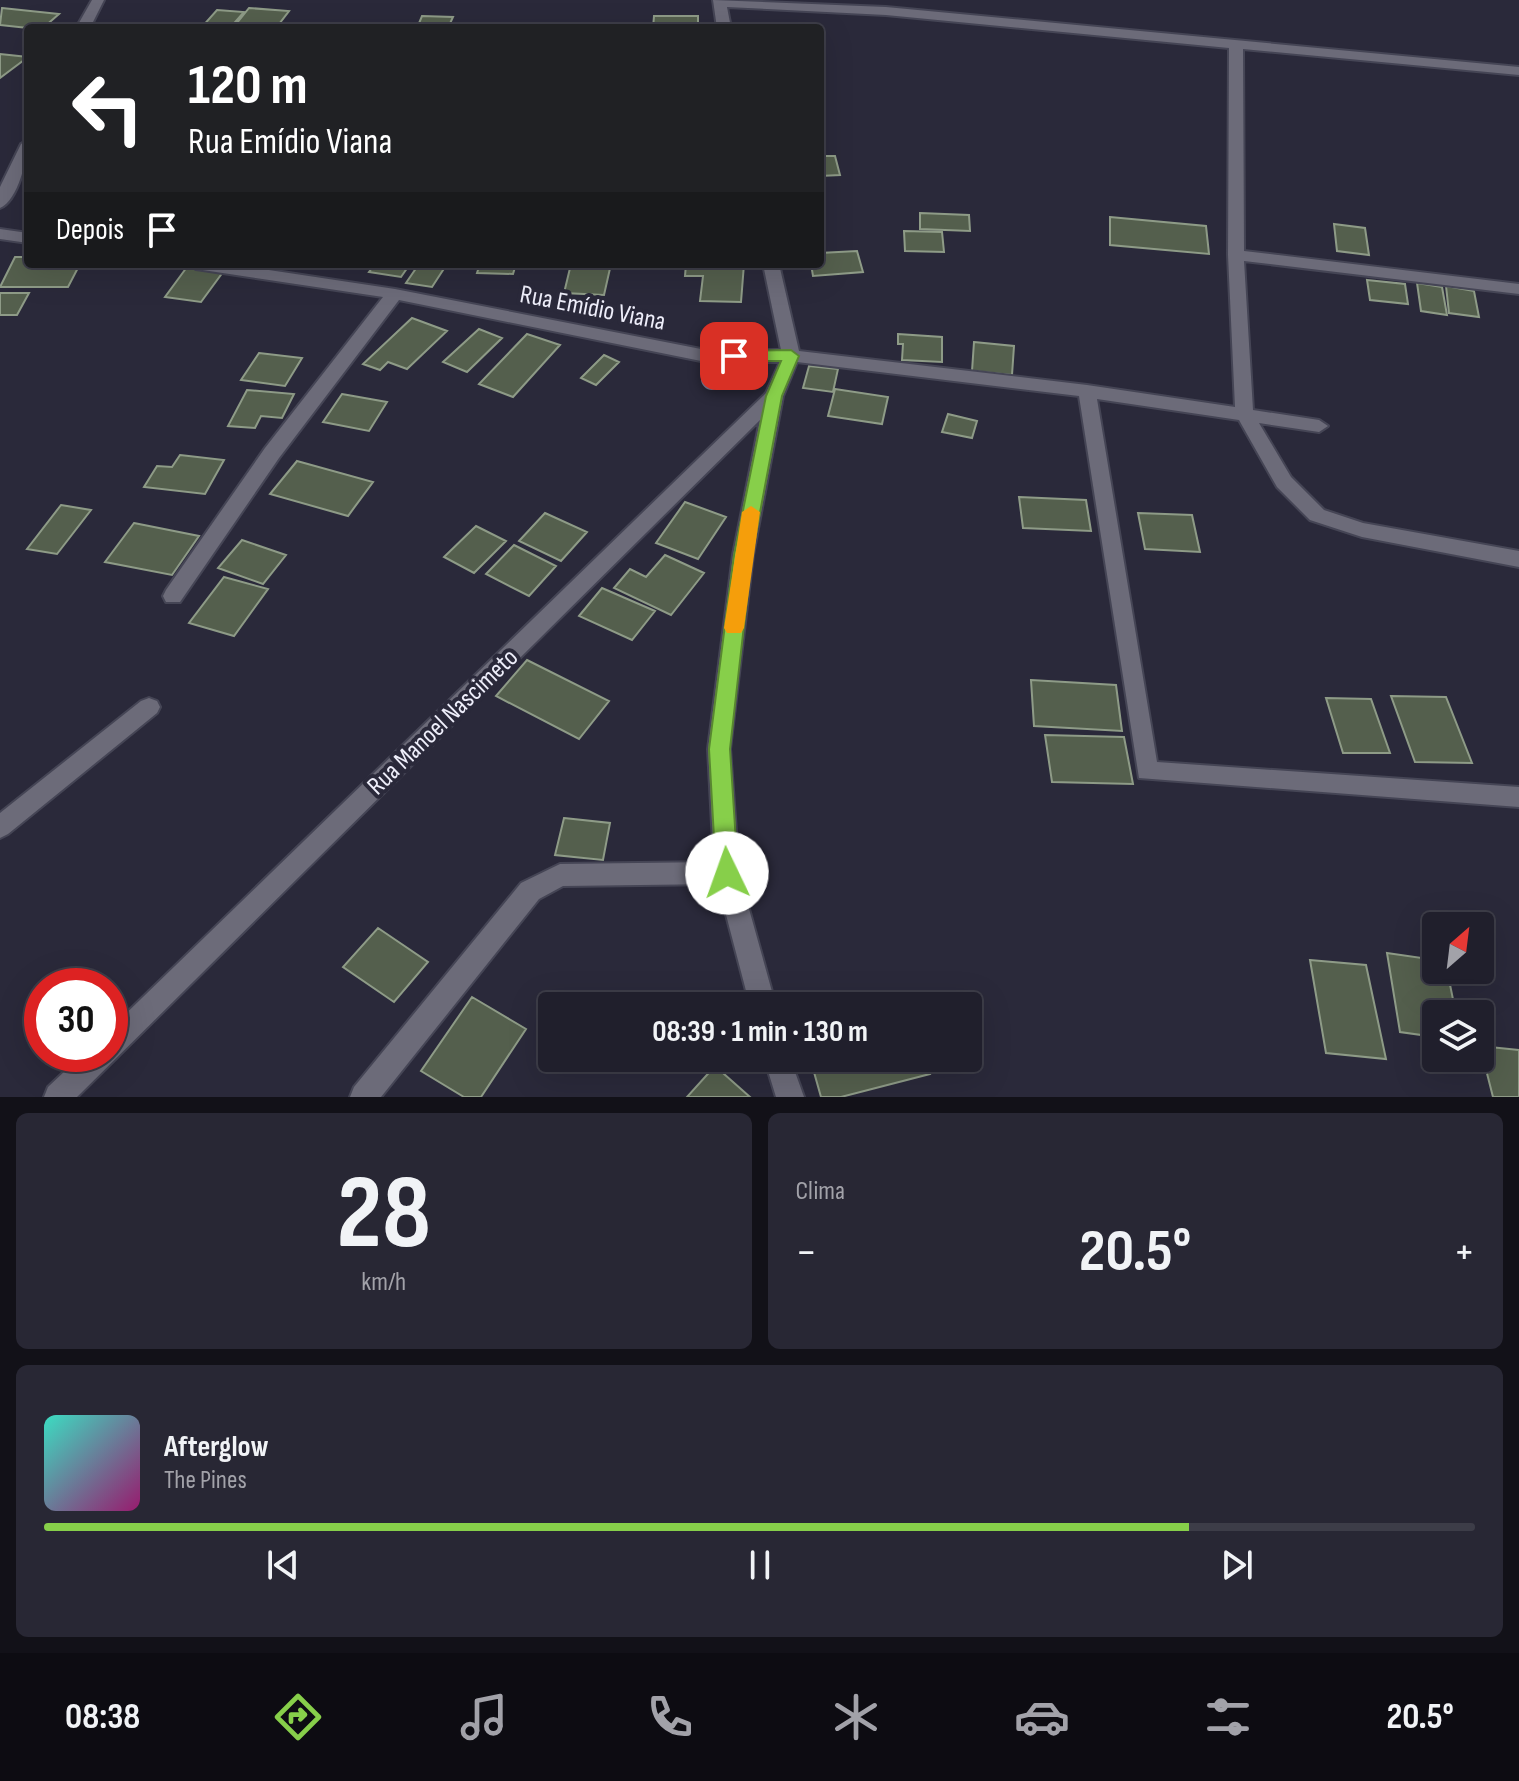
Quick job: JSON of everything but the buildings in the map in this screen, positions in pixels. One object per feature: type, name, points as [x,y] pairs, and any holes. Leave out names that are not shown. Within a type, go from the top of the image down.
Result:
[{"type":"street","points":[[85,24],[98,0]]},
{"type":"street","points":[[723,24],[719,2],[886,11],[1519,71]]},
{"type":"street","points":[[1236,45],[1236,255],[1244,413],[1284,482],[1317,515],[1362,530],[1519,559]]},
{"type":"street","points":[[0,203],[24,152]]},
{"type":"street","points":[[0,234],[24,237]]},
{"type":"street","points":[[1236,255],[1519,289]]},
{"type":"street","name":"Rua Emídio Viana","points":[[223,268],[395,294],[706,356],[791,356],[1087,391],[1319,426]]},
{"type":"street","points":[[759,992],[727,873],[719,749],[743,555],[774,396],[791,356],[772,268]]},
{"type":"street","points":[[173,596],[272,453],[395,294]]},
{"type":"street","points":[[1087,391],[1147,771],[1519,797]]},
{"type":"street","name":"Rua Manoel Nascimeto","points":[[128,1029],[774,396]]},
{"type":"street","points":[[0,827],[149,707]]},
{"type":"street","points":[[364,1097],[530,891],[560,875],[727,873]]},
{"type":"street","points":[[58,1097],[84,1072]]},
{"type":"street","points":[[782,1072],[790,1097]]},
{"type":"slow traffic","points":[[734,628],[751,512]]},
{"type":"route","points":[[727,873],[719,749],[743,555],[774,396],[791,356],[734,356]]}]
